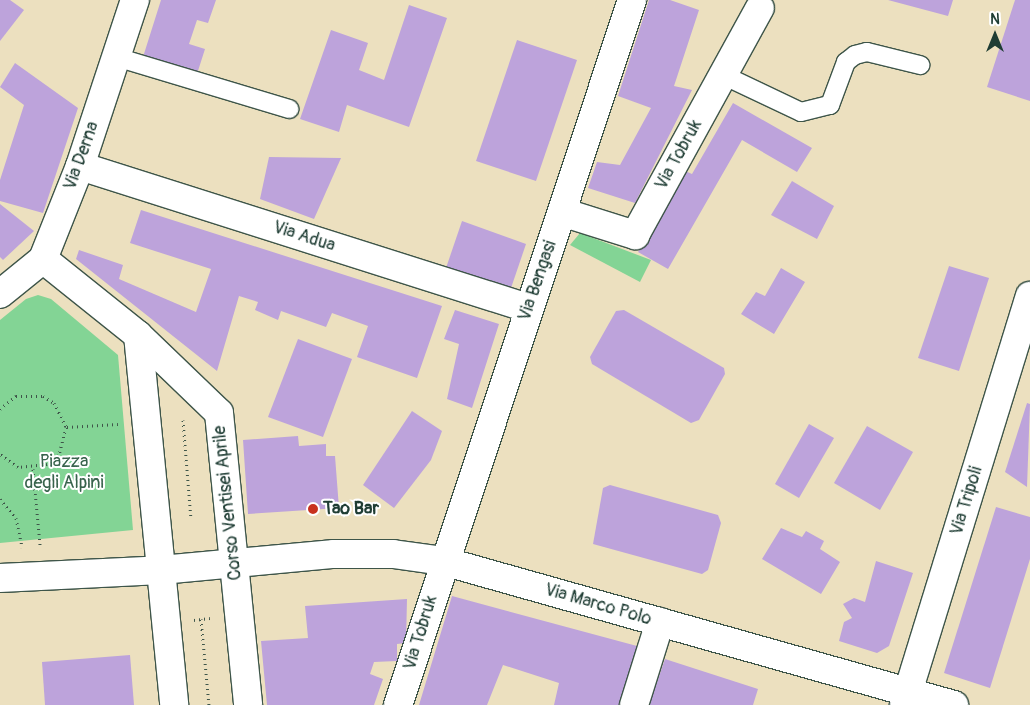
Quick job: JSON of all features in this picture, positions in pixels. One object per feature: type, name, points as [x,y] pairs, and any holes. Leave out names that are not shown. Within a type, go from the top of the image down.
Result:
[{"type":"street","name":"Via Derna","points":[[0,294],[43,258],[80,166],[135,0]]},
{"type":"street","name":"Via Bengasi","points":[[443,561],[632,0]]},
{"type":"street","name":"Via Tobruk","points":[[562,212],[635,235],[760,8]]},
{"type":"street","name":"Via Adua","points":[[80,166],[528,308]]},
{"type":"street","name":"Corso Ventisei Aprile","points":[[43,258],[138,335],[219,413],[248,705]]},
{"type":"street","name":"Via Tripoli","points":[[906,698],[1030,296]]},
{"type":"street","points":[[138,335],[174,705]]},
{"type":"street","name":"Via Marco Polo","points":[[234,563],[334,554],[443,561],[660,622],[906,698],[954,705]]},
{"type":"street","name":"Via Tobruk","points":[[398,705],[443,561]]},
{"type":"street","points":[[0,578],[161,570],[234,563]]},
{"type":"street","points":[[634,705],[660,622]]},
{"type":"lane","points":[[723,76],[801,112],[830,105],[846,62],[855,55],[868,52],[920,65]]},
{"type":"lane","points":[[116,57],[289,109]]},
{"type":"path","points":[[191,386],[183,416],[191,519]]},
{"type":"path","points":[[0,409],[4,403],[16,396],[43,396],[58,408],[66,427],[59,455],[33,468],[18,467],[0,454]]},
{"type":"path","points":[[0,398],[4,403]]},
{"type":"path","points":[[66,427],[128,423]]},
{"type":"path","points":[[33,468],[40,545]]},
{"type":"path","points":[[0,499],[16,518],[22,547]]},
{"type":"path","points":[[166,623],[239,615]]},
{"type":"path","points":[[201,619],[209,705]]},
{"type":"green space","points":[[580,233],[651,260],[640,282],[570,245]]},
{"type":"green space","name":"Piazza degli Alpini","points":[[38,295],[51,299],[118,355],[133,530],[0,543],[0,320],[26,299]]},
{"type":"building","points":[[0,0],[10,0],[24,10],[0,41]]},
{"type":"building","points":[[161,0],[216,0],[208,23],[197,20],[189,44],[205,49],[197,74],[143,57]]},
{"type":"building","points":[[649,0],[670,0],[699,10],[674,86],[692,90],[635,203],[588,188],[597,162],[620,165],[651,108],[618,96]]},
{"type":"building","points":[[888,0],[953,0],[948,16]]},
{"type":"building","points":[[1015,0],[1030,0],[1030,101],[987,87]]},
{"type":"building","points":[[409,5],[447,18],[409,127],[347,105],[339,132],[300,119],[331,30],[368,43],[359,70],[384,80]]},
{"type":"building","points":[[517,40],[577,60],[536,181],[476,161]]},
{"type":"building","points":[[15,63],[78,108],[43,213],[0,201],[0,180],[24,105],[0,87]]},
{"type":"building","points":[[733,103],[812,148],[797,172],[742,140],[668,269],[638,252],[685,171],[692,174]]},
{"type":"building","points":[[269,157],[341,158],[314,219],[260,199]]},
{"type":"building","points":[[792,181],[834,206],[817,239],[771,215]]},
{"type":"building","points":[[0,204],[34,231],[3,260],[0,257]]},
{"type":"building","points":[[141,210],[442,306],[417,378],[357,357],[368,326],[332,313],[326,327],[281,311],[278,320],[255,310],[258,302],[239,296],[217,371],[76,259],[79,250],[123,265],[119,279],[196,312],[211,269],[130,243]]},
{"type":"building","points":[[462,221],[526,244],[510,291],[445,271]]},
{"type":"building","points":[[949,266],[989,278],[959,371],[918,358]]},
{"type":"building","points":[[781,268],[805,282],[774,334],[741,314],[756,292],[765,296]]},
{"type":"building","points":[[455,310],[499,324],[472,408],[447,399],[459,344],[444,339]]},
{"type":"building","points":[[624,310],[724,368],[725,374],[699,420],[691,423],[592,364],[590,357],[616,311]]},
{"type":"building","points":[[298,339],[352,359],[323,437],[268,417]]},
{"type":"building","points":[[1027,403],[1030,404],[1027,487],[1005,472]]},
{"type":"building","points":[[412,411],[442,431],[431,460],[394,508],[363,485]]},
{"type":"building","points":[[809,424],[834,438],[799,498],[775,484]]},
{"type":"building","points":[[867,426],[913,452],[880,510],[834,483]]},
{"type":"building","points":[[298,436],[299,446],[326,444],[326,456],[335,456],[339,508],[248,514],[243,440]]},
{"type":"building","points":[[610,485],[718,515],[721,523],[708,570],[702,574],[593,544],[603,488]]},
{"type":"building","points":[[996,507],[1030,517],[1030,559],[990,688],[944,673]]},
{"type":"building","points":[[781,528],[802,537],[806,531],[824,541],[820,549],[840,562],[821,594],[762,559]]},
{"type":"building","points":[[876,561],[913,573],[889,646],[877,653],[839,641],[844,622],[852,618],[843,604],[854,598],[865,602]]},
{"type":"building","points":[[452,596],[637,646],[619,705],[554,705],[559,683],[503,665],[487,705],[419,705]]},
{"type":"building","points":[[407,599],[406,643],[397,644],[397,661],[374,662],[370,674],[383,679],[374,705],[267,705],[261,641],[308,638],[305,606]]},
{"type":"building","points":[[130,655],[134,705],[45,705],[42,662]]},
{"type":"building","points":[[665,659],[758,689],[753,705],[649,705]]},
{"type":"place","name":"Tao Bar","points":[[313,509]]}]
